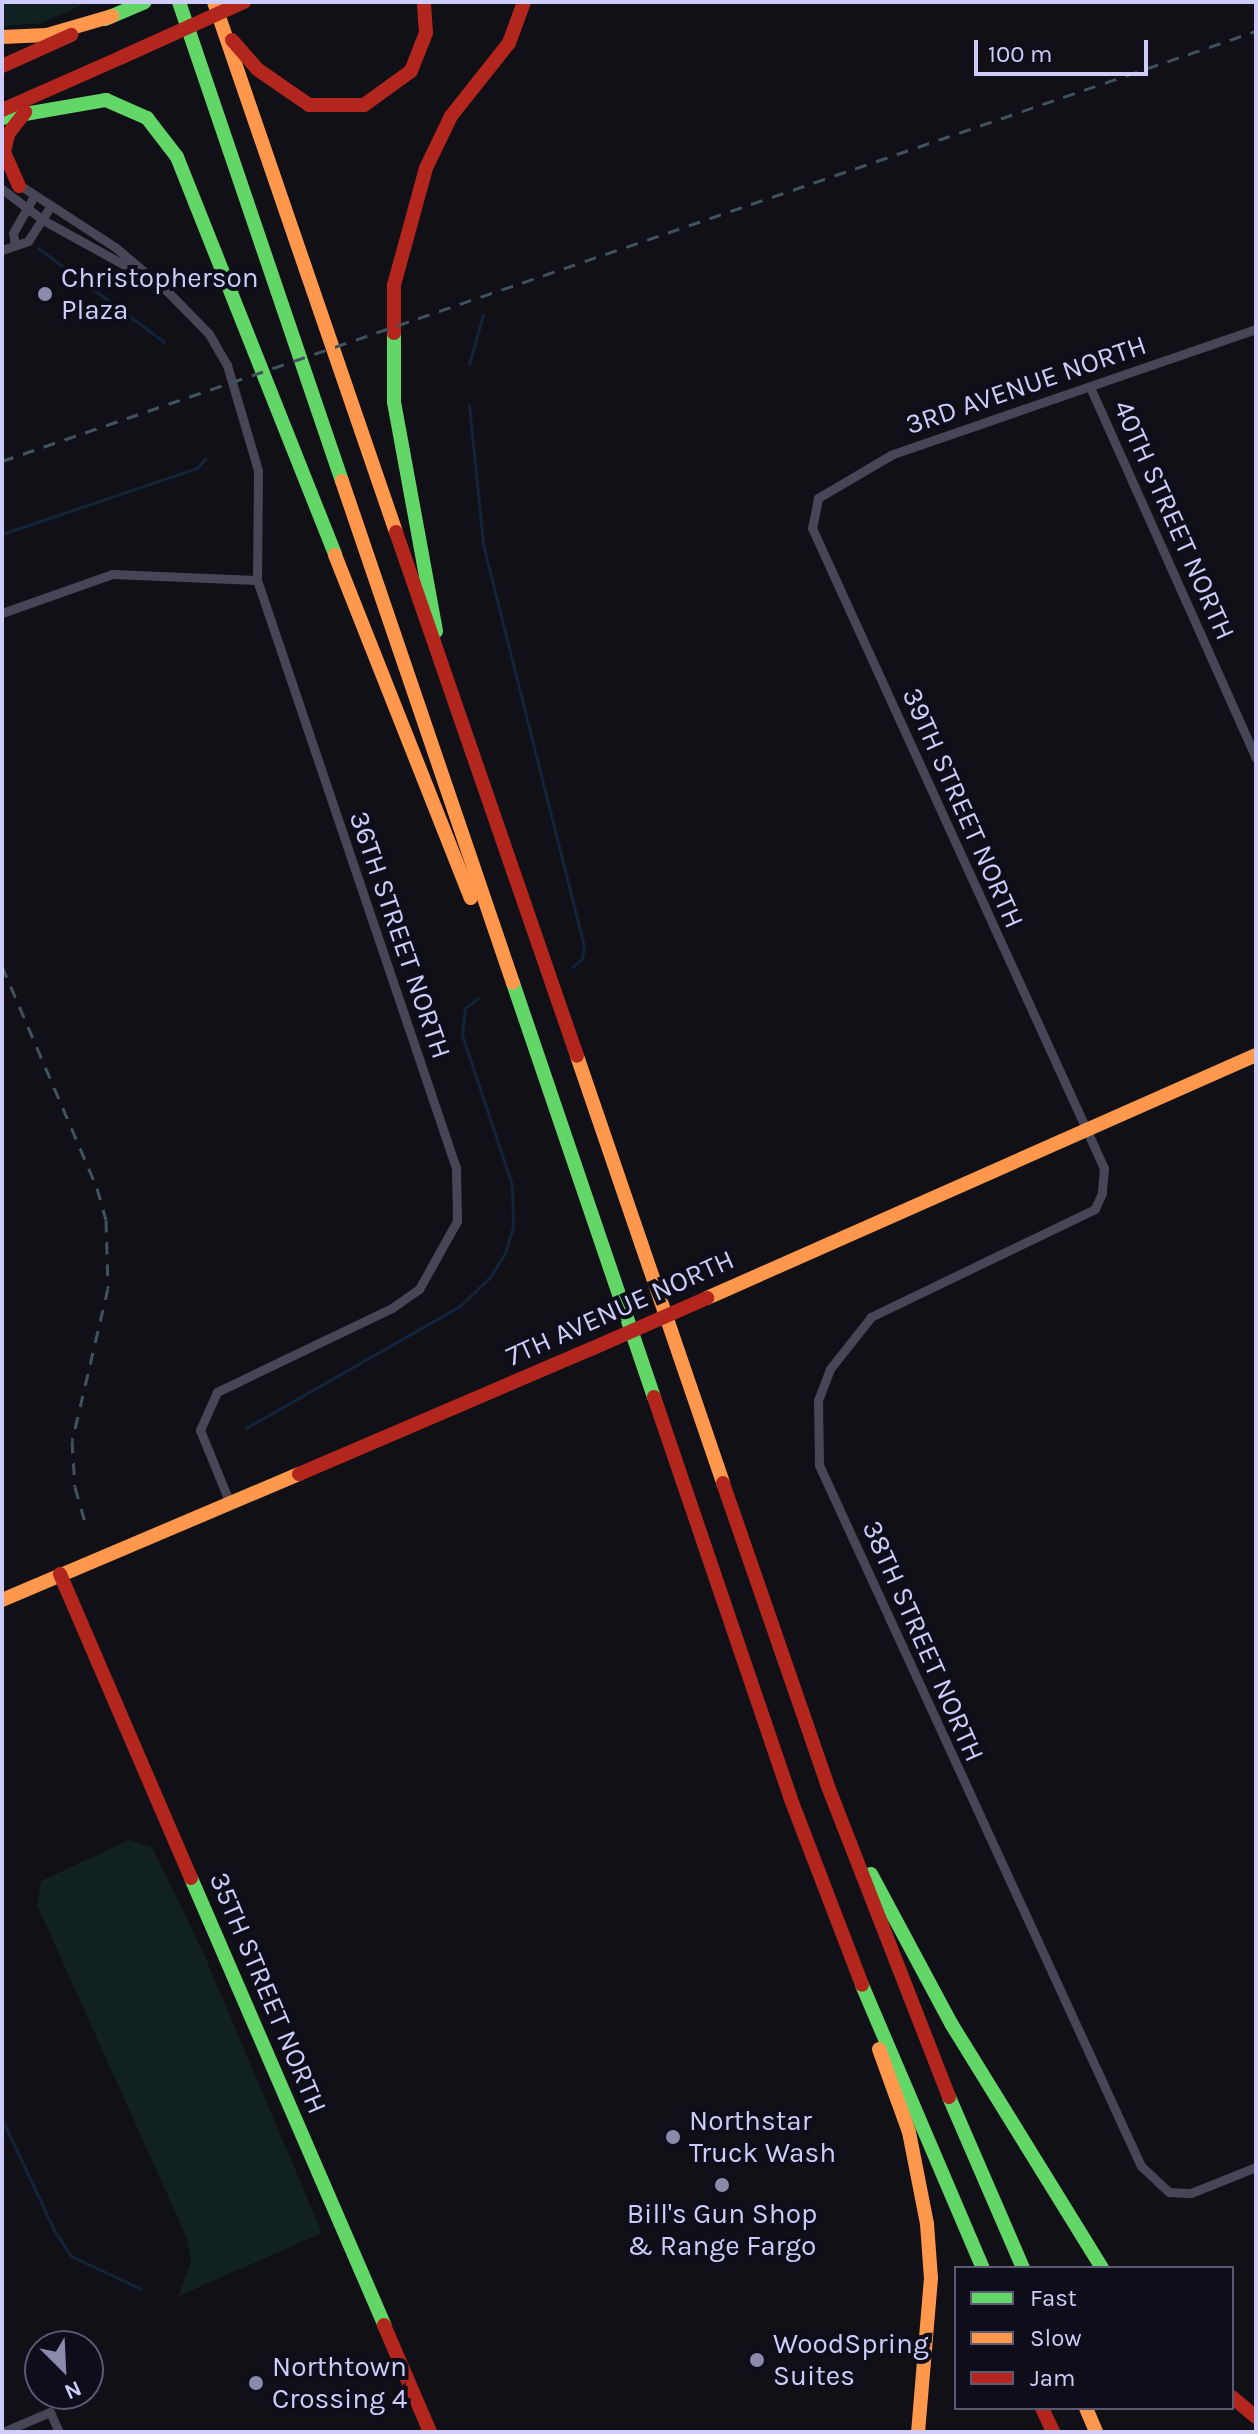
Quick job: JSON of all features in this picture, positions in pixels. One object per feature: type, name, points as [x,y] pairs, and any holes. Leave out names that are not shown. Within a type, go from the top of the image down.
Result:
[{"type":"main road","points":[[2,66],[145,2]]},
{"type":"main road","points":[[165,2],[220,119]]},
{"type":"main road","points":[[179,2],[790,1797],[855,1969],[909,2132],[927,2224],[931,2278],[918,2432]]},
{"type":"main road","points":[[214,2],[448,693],[827,1784],[913,2015],[1022,2266]]},
{"type":"main road","points":[[2,110],[244,2]]},
{"type":"main road","points":[[225,32],[257,69],[309,105],[353,106],[380,98],[411,71],[426,33],[424,2]]},
{"type":"main road","points":[[448,693],[394,402],[394,285],[426,168],[451,116],[509,43],[524,2]]},
{"type":"main road","points":[[2,37],[47,35],[112,16]]},
{"type":"main road","points":[[19,186],[4,152],[8,134],[22,115],[53,88]]},
{"type":"main road","points":[[2,118],[106,100],[147,118],[177,157],[477,915],[529,1028]]},
{"type":"main road","name":"7TH AVENUE NORTH","points":[[2,1600],[591,1349],[1090,1132],[1256,1055]]},
{"type":"main road","name":"35TH STREET NORTH","points":[[60,1574],[430,2432]]},
{"type":"main road","points":[[827,1784],[937,2000],[1101,2266]]},
{"type":"main road","points":[[855,1969],[982,2266]]},
{"type":"main road","points":[[1234,2399],[1256,2417]]},
{"type":"main road","points":[[1043,2410],[1053,2432]]},
{"type":"main road","points":[[1087,2410],[1096,2432]]},
{"type":"street","name":"36TH STREET NORTH","points":[[2,162],[19,186],[115,247],[151,279],[209,334],[232,377],[258,470],[257,580],[456,1168],[458,1196],[449,1242],[419,1289],[392,1308],[217,1392],[200,1430],[230,1503]]},
{"type":"street","name":"36TH STREET NORTH","points":[[2,189],[43,220],[108,260],[151,279]]},
{"type":"street","points":[[15,245],[13,233],[34,196]]},
{"type":"street","points":[[2,250],[28,241],[50,207]]},
{"type":"street","name":"3RD AVENUE NORTH","points":[[818,498],[891,455],[1256,329]]},
{"type":"street","name":"40TH STREET NORTH","points":[[1090,387],[1256,758]]},
{"type":"street","name":"39TH STREET NORTH","points":[[818,498],[812,528],[1090,1132]]},
{"type":"street","points":[[2,613],[112,574],[257,580]]},
{"type":"street","name":"38TH STREET NORTH","points":[[1090,1132],[1104,1168],[1102,1193],[1095,1209],[891,1303],[849,1342],[818,1400],[819,1465],[1141,2166],[1169,2192],[1191,2193],[1256,2167]]},
{"type":"street","points":[[3,2432],[50,2412],[59,2432]]},
{"type":"shaded area","points":[[2,2],[89,2],[42,23],[5,26],[2,30]]},
{"type":"shaded area","points":[[129,1840],[152,1847],[203,1952],[322,2233],[179,2296],[191,2261],[186,2236],[37,1905],[41,1881]]},
{"type":"waterway","points":[[38,248],[164,342]]},
{"type":"waterway","points":[[469,364],[483,315]]},
{"type":"waterway","points":[[469,405],[483,544],[584,946],[582,959],[572,967]]},
{"type":"waterway","points":[[2,534],[197,468],[206,458]]},
{"type":"waterway","points":[[246,1428],[460,1306],[490,1277],[505,1253],[513,1226],[512,1185],[462,1035],[465,1008],[478,998]]},
{"type":"waterway","points":[[2,2119],[54,2230],[71,2256],[141,2289]]},
{"type":"railway","points":[[2,461],[1256,31]]},
{"type":"railway","points":[[2,966],[97,1188],[106,1220],[108,1288],[72,1441],[75,1487],[86,1525]]},
{"type":"traffic: fast","points":[[105,19],[145,2]]},
{"type":"traffic: fast","points":[[179,2],[342,481]]},
{"type":"traffic: fast","points":[[2,118],[106,100],[147,118],[177,157],[335,555]]},
{"type":"traffic: fast","points":[[394,333],[394,402],[436,631]]},
{"type":"traffic: fast","points":[[513,983],[654,1397]]},
{"type":"traffic: fast","points":[[871,1874],[952,2025],[1101,2266]]},
{"type":"traffic: fast","points":[[191,1878],[384,2325]]},
{"type":"traffic: fast","points":[[862,1985],[982,2266]]},
{"type":"traffic: fast","points":[[949,2097],[1022,2266]]},
{"type":"traffic: slow","points":[[214,2],[396,532]]},
{"type":"traffic: slow","points":[[2,37],[47,35],[112,16]]},
{"type":"traffic: slow","points":[[342,481],[513,983]]},
{"type":"traffic: slow","points":[[335,555],[471,898]]},
{"type":"traffic: slow","points":[[707,1298],[1256,1055]]},
{"type":"traffic: slow","points":[[577,1056],[723,1483]]},
{"type":"traffic: slow","points":[[2,1600],[299,1474]]},
{"type":"traffic: slow","points":[[879,2049],[909,2132],[927,2224],[931,2278],[918,2432]]},
{"type":"traffic: slow","points":[[1087,2410],[1096,2432]]},
{"type":"traffic: jam","points":[[122,57],[244,2]]},
{"type":"traffic: jam","points":[[232,40],[257,69],[309,105],[364,105],[411,71],[426,33],[424,2]]},
{"type":"traffic: jam","points":[[394,333],[394,285],[426,168],[451,116],[509,43],[524,2]]},
{"type":"traffic: jam","points":[[2,66],[71,35]]},
{"type":"traffic: jam","points":[[2,110],[122,57]]},
{"type":"traffic: jam","points":[[19,186],[4,152],[8,134],[25,112]]},
{"type":"traffic: jam","points":[[396,532],[577,1056]]},
{"type":"traffic: jam","points":[[591,1349],[707,1298]]},
{"type":"traffic: jam","points":[[299,1474],[591,1349]]},
{"type":"traffic: jam","points":[[654,1397],[790,1797],[862,1985]]},
{"type":"traffic: jam","points":[[723,1483],[827,1784],[949,2097]]},
{"type":"traffic: jam","points":[[60,1574],[191,1878]]},
{"type":"traffic: jam","points":[[384,2325],[430,2432]]},
{"type":"traffic: jam","points":[[1234,2399],[1256,2417]]},
{"type":"traffic: jam","points":[[1043,2410],[1053,2432]]},
{"type":"place","name":"Christopherson Plaza","points":[[45,294]]},
{"type":"place","name":"Northstar Truck Wash","points":[[673,2137]]},
{"type":"place","name":"Bill's Gun Shop & Range Fargo","points":[[722,2185]]},
{"type":"place","name":"WoodSpring Suites","points":[[757,2360]]},
{"type":"place","name":"Northtown Crossing 4","points":[[256,2383]]}]
